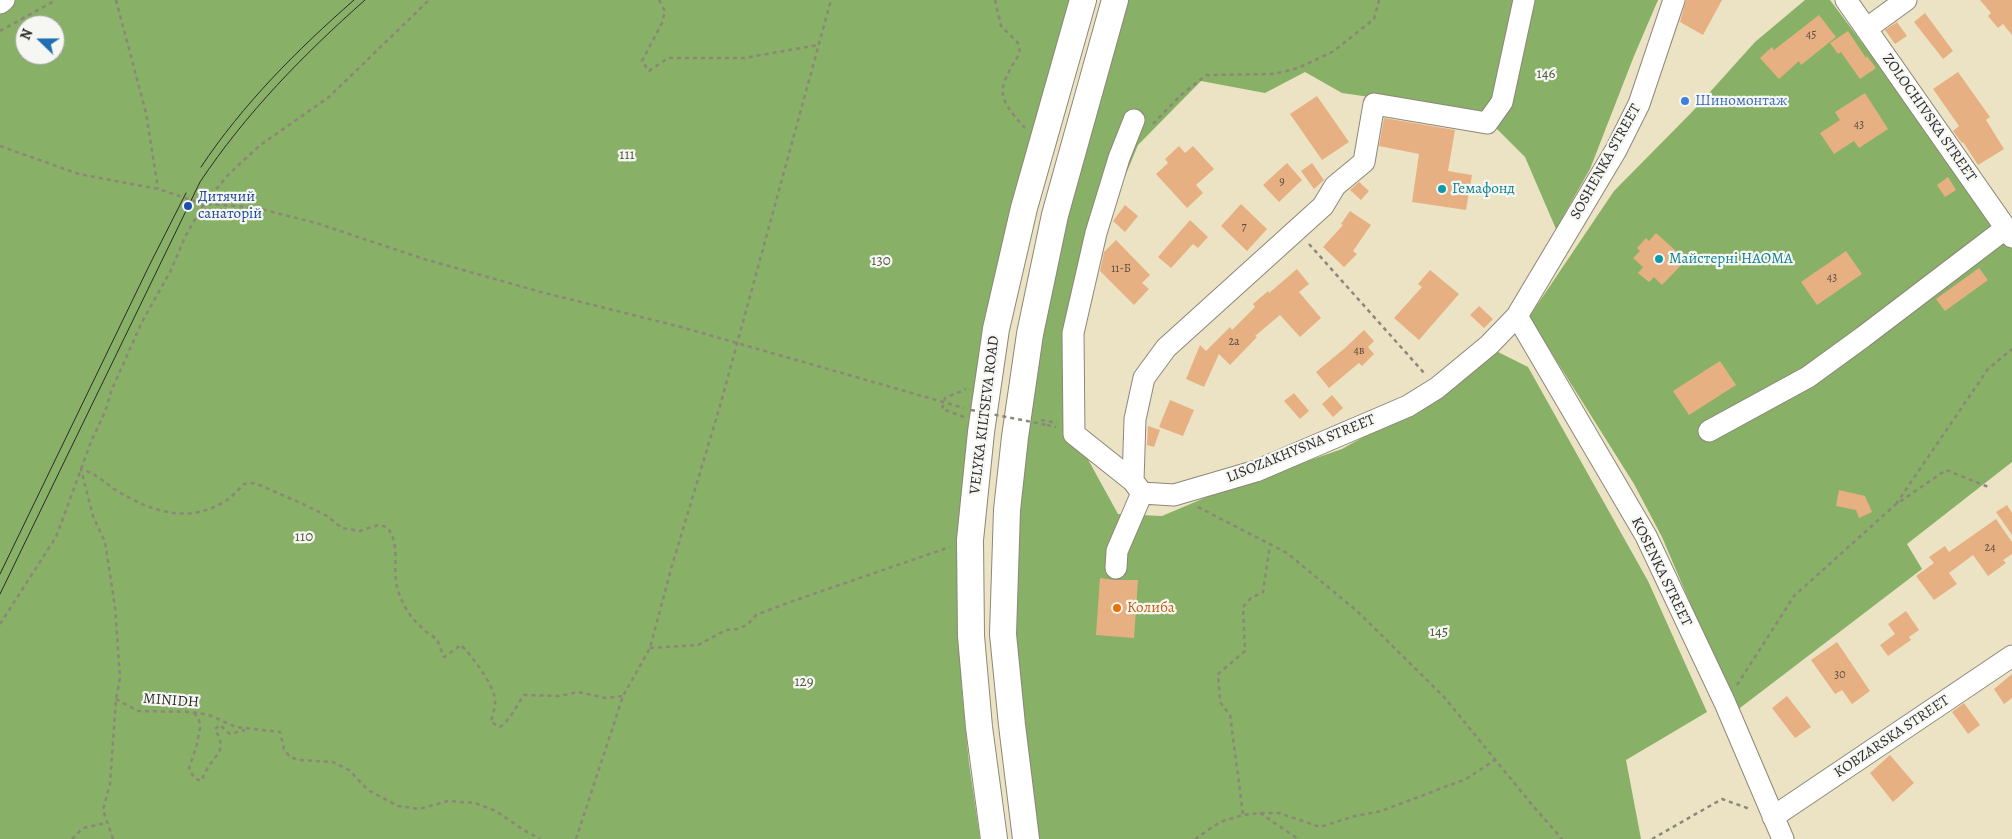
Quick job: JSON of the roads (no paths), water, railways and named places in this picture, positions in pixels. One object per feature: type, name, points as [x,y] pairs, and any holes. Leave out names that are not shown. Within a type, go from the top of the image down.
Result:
[{"type":"main road","name":"VELYKA KILTSEVA ROAD","points":[[994,839],[979,727],[971,636],[970,540],[981,432],[996,329],[1024,208],[1083,0]]},
{"type":"main road","points":[[1026,839],[1003,634],[1007,510],[1015,436],[1030,334],[1055,215],[1115,0]]},
{"type":"street","points":[[0,3],[4,0]]},
{"type":"street","points":[[1116,568],[1117,551],[1137,487],[1135,420],[1144,378],[1166,348],[1323,206],[1335,186],[1364,162],[1374,104],[1487,123],[1502,102],[1524,0]]},
{"type":"street","name":"SOSHENKA STREET","points":[[1517,316],[1611,159],[1639,104],[1674,0]]},
{"type":"street","name":"ZOLOCHIVSKA STREET","points":[[1846,0],[2009,232]]},
{"type":"street","points":[[1866,28],[1906,0]]},
{"type":"street","points":[[1137,487],[1074,434],[1073,333],[1096,233],[1119,158],[1141,124]]},
{"type":"street","points":[[1709,430],[1808,376],[2009,232]]},
{"type":"street","name":"LISOZAKHYSNA STREET","points":[[1137,487],[1174,495],[1256,471],[1408,406],[1437,388],[1489,345],[1517,316]]},
{"type":"street","name":"KOSENKA STREET","points":[[1517,316],[1646,536],[1725,703],[1783,839]]},
{"type":"street","name":"KOBZARSKA STREET","points":[[1773,817],[2012,656]]},
{"type":"tram line","points":[[201,167],[235,121],[272,79],[312,38],[354,0]]},
{"type":"tram line","points":[[0,594],[200,182],[256,108],[298,63],[365,0]]},
{"type":"tram line","points":[[0,574],[186,193]]},
{"type":"place","name":"Шиномонтаж","points":[[1685,101]]},
{"type":"place","name":"Гемафонд","points":[[1442,189]]},
{"type":"place","name":"Дитячий санаторій","points":[[188,206]]},
{"type":"place","name":"Майстерні НАОМА","points":[[1659,259]]},
{"type":"place","name":"Колиба","points":[[1117,608]]},
{"type":"park label","name":"146","points":[[1546,74]]},
{"type":"park label","name":"111","points":[[627,155]]},
{"type":"park label","name":"130","points":[[881,261]]},
{"type":"park label","name":"110","points":[[304,537]]},
{"type":"park label","name":"145","points":[[1439,632]]},
{"type":"park label","name":"129","points":[[804,682]]}]
